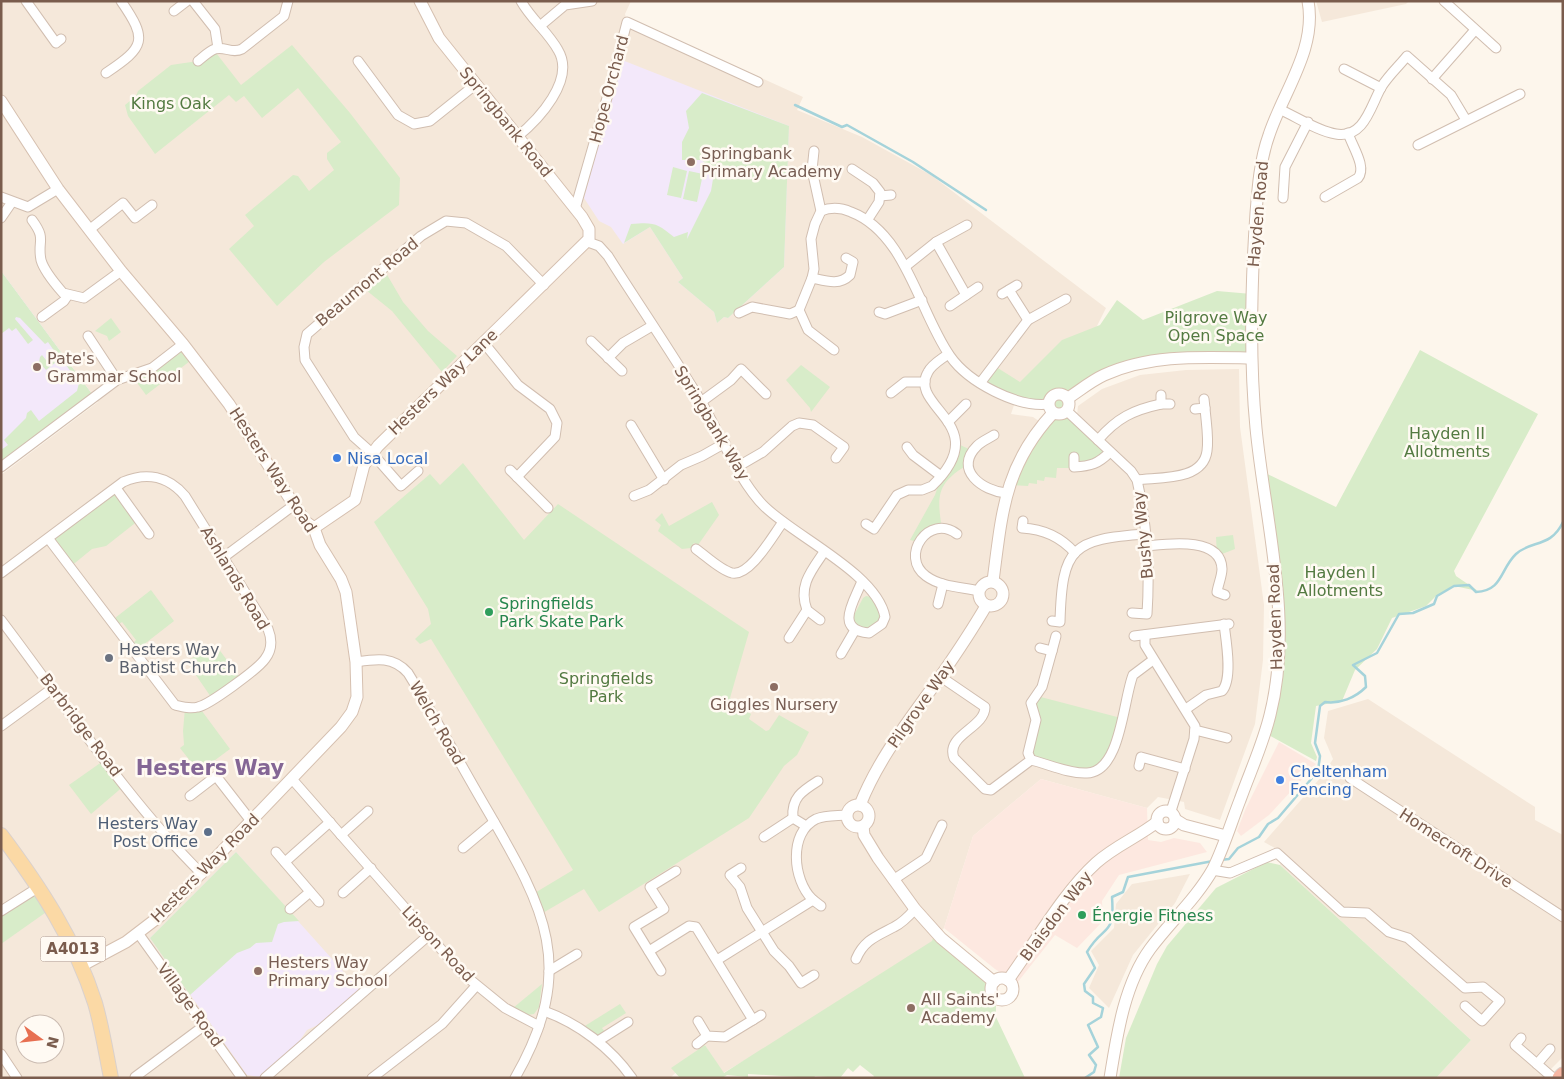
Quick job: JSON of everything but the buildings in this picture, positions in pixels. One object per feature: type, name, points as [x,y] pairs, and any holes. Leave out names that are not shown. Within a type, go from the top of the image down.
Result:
[{"type":"highway","points":[[1560,1078],[1563,1074]]},
{"type":"main road","name":"A4013","points":[[1,835],[39,887],[59,920],[81,966],[94,1002],[111,1078]]},
{"type":"street","points":[[26,1],[56,43],[62,39]]},
{"type":"street","points":[[106,73],[131,55],[139,40],[136,23],[121,1]]},
{"type":"street","points":[[174,11],[187,1]]},
{"type":"street","points":[[194,1],[215,29],[218,48]]},
{"type":"street","points":[[198,61],[218,48],[234,52],[242,49],[284,16],[288,1]]},
{"type":"street","name":"Springbank Road","points":[[420,1],[439,38],[588,226],[590,236],[588,242]]},
{"type":"street","points":[[517,137],[535,122],[549,105],[560,76],[562,60],[559,52],[520,1]]},
{"type":"street","points":[[540,26],[565,5],[592,1]]},
{"type":"street","name":"Hayden Road","points":[[1110,1078],[1129,992],[1149,951],[1189,903],[1215,863],[1265,733],[1274,696],[1279,658],[1276,574],[1261,471],[1251,358],[1254,246],[1258,186],[1265,148],[1279,109],[1303,54],[1309,21],[1308,1]]},
{"type":"street","points":[[1444,1],[1496,48]]},
{"type":"street","name":"Hope Orchard","points":[[575,209],[612,84],[626,22],[758,82]]},
{"type":"street","points":[[1432,79],[1475,30]]},
{"type":"street","points":[[1279,109],[1330,133],[1348,134],[1362,124],[1381,88],[1407,56],[1456,101],[1466,120]]},
{"type":"street","points":[[358,61],[398,114],[414,124],[430,121],[475,84]]},
{"type":"street","points":[[1344,69],[1381,88]]},
{"type":"street","points":[[1418,145],[1520,94]]},
{"type":"street","name":"Hesters Way Road","points":[[1,101],[58,189],[229,404],[294,505],[306,522],[314,528],[320,545],[341,579],[346,592],[356,662],[358,688],[352,712],[341,728],[160,916],[106,954],[81,966]]},
{"type":"street","points":[[1283,198],[1285,167],[1308,122]]},
{"type":"street","points":[[1324,197],[1362,174],[1348,134]]},
{"type":"street","points":[[814,151],[812,170],[821,211],[811,240],[814,269],[799,310],[808,330],[834,350]]},
{"type":"street","points":[[852,169],[876,186],[880,196],[879,202],[868,220]]},
{"type":"street","points":[[1,197],[23,206],[33,206],[58,189]]},
{"type":"street","points":[[880,196],[891,195]]},
{"type":"street","points":[[1,218],[12,202]]},
{"type":"street","points":[[89,230],[123,203],[135,218],[152,205]]},
{"type":"street","points":[[821,211],[841,209],[868,220],[906,266],[948,354],[960,368],[981,382],[1018,401],[1051,408],[1060,415],[1067,411],[1070,405],[1068,398],[1062,394],[1056,394],[1051,408],[1023,452],[1006,493],[993,581]]},
{"type":"street","points":[[32,220],[42,235],[41,259],[43,265],[59,289],[68,295],[79,298],[90,295],[122,271]]},
{"type":"street","name":"Beaumont Road","points":[[418,471],[400,486],[372,453],[354,437],[305,360],[304,341],[312,328],[421,236],[446,221],[466,223],[506,246],[544,285]]},
{"type":"street","points":[[906,266],[936,242],[967,225]]},
{"type":"street","name":"Hesters Way Lane","points":[[314,528],[354,500],[359,491],[364,464],[372,453],[588,242]]},
{"type":"street","name":"Springbank Way","points":[[588,242],[599,246],[608,256],[701,402],[738,467],[764,506],[862,581],[878,598],[885,617],[876,630],[869,633],[855,630]]},
{"type":"street","points":[[936,242],[966,295]]},
{"type":"street","points":[[812,278],[831,282],[844,280],[850,275],[853,260]]},
{"type":"street","points":[[1017,285],[1005,292],[1028,320]]},
{"type":"street","points":[[950,306],[978,287]]},
{"type":"street","points":[[42,317],[64,301],[68,295]]},
{"type":"street","points":[[981,382],[1028,320],[1066,299]]},
{"type":"street","points":[[882,316],[922,300]]},
{"type":"street","points":[[738,314],[752,307],[786,314],[799,310]]},
{"type":"street","points":[[608,358],[623,343],[652,326]]},
{"type":"street","points":[[88,336],[117,380]]},
{"type":"street","points":[[591,341],[622,372]]},
{"type":"street","points":[[484,343],[518,385],[550,409],[557,423],[555,437],[513,474],[548,508]]},
{"type":"street","points":[[1,467],[117,380],[152,368],[183,344]]},
{"type":"street","points":[[866,524],[874,529],[897,495],[908,490],[929,488],[941,476],[951,461],[956,448],[954,432],[928,394],[925,382],[932,367],[948,354]]},
{"type":"street","points":[[1068,398],[1103,376],[1143,362],[1164,359],[1251,358]]},
{"type":"street","points":[[701,402],[731,380],[741,369],[766,394]]},
{"type":"street","points":[[891,393],[905,382],[925,382]]},
{"type":"street","points":[[1098,440],[1126,414],[1164,401]]},
{"type":"street","points":[[1137,480],[1189,474],[1200,466],[1207,452],[1204,403],[1195,409]]},
{"type":"street","points":[[948,422],[966,404]]},
{"type":"street","name":"Bushy Way","points":[[1067,411],[1131,471],[1137,480],[1147,546],[1147,614],[1132,613]]},
{"type":"street","points":[[738,467],[763,452],[792,426],[799,423],[813,425],[844,447],[836,458]]},
{"type":"street","points":[[631,425],[664,480]]},
{"type":"street","points":[[994,435],[980,443],[973,451],[970,469],[976,482],[992,491],[1006,493]]},
{"type":"street","points":[[634,496],[649,490],[681,465],[725,443]]},
{"type":"street","points":[[907,447],[913,455],[941,476]]},
{"type":"street","points":[[1074,457],[1074,467],[1091,466],[1099,463],[1110,452]]},
{"type":"street","name":"Ashlands Road","points":[[1,573],[48,538],[116,488],[132,478],[142,476],[164,479],[184,496],[268,629],[271,638],[269,653],[259,666],[205,705],[185,708],[170,701],[48,538]]},
{"type":"street","points":[[116,488],[149,534]]},
{"type":"street","points":[[224,557],[294,505]]},
{"type":"street","points":[[1023,521],[1022,528],[1035,529],[1053,535],[1075,553]]},
{"type":"street","points":[[696,549],[728,572],[740,573],[750,567],[783,522]]},
{"type":"street","points":[[957,534],[947,528],[933,530],[921,538],[916,547],[919,568],[926,576],[943,584],[979,591]]},
{"type":"street","points":[[1052,621],[1060,622],[1063,574],[1075,553],[1088,543],[1102,538],[1146,534]]},
{"type":"street","points":[[1147,546],[1198,545],[1208,548],[1217,556],[1222,569],[1217,592],[1225,594]]},
{"type":"street","points":[[820,620],[808,610],[804,593],[805,582],[824,552]]},
{"type":"street","points":[[842,654],[855,630],[851,624],[848,612],[862,581]]},
{"type":"street","points":[[993,581],[1003,589],[1004,596],[998,605],[986,606],[979,599],[979,591],[986,582],[993,581]]},
{"type":"street","points":[[938,604],[943,584]]},
{"type":"street","name":"Pilgrove Way","points":[[860,805],[869,781],[884,757],[941,677],[986,606]]},
{"type":"street","points":[[789,638],[808,610]]},
{"type":"street","name":"Barbridge Road","points":[[1,620],[138,802],[182,854],[202,874]]},
{"type":"street","points":[[1134,636],[1226,624],[1228,670],[1226,686],[1222,691],[1206,695],[1186,709]]},
{"type":"street","points":[[1145,635],[1145,645],[1153,660],[1194,722],[1195,730],[1173,816],[1184,825],[1226,836]]},
{"type":"street","points":[[1031,760],[1028,753],[1036,720],[1031,703],[1042,687],[1056,636]]},
{"type":"street","points":[[1040,648],[1052,651]]},
{"type":"street","name":"Welch Road","points":[[356,662],[389,660],[401,666],[408,673],[494,822],[539,907],[548,942],[549,971],[544,1011],[515,1078]]},
{"type":"street","points":[[1031,760],[1086,773],[1096,771],[1105,766],[1114,749],[1133,674],[1153,660]]},
{"type":"street","points":[[941,677],[985,707],[984,714],[954,744],[952,752],[954,758],[985,789],[994,789],[1031,760]]},
{"type":"street","points":[[1,726],[53,688]]},
{"type":"street","points":[[1195,730],[1227,738]]},
{"type":"street","points":[[1139,766],[1141,757],[1184,768]]},
{"type":"street","points":[[190,796],[216,776],[251,821]]},
{"type":"street","name":"Homecroft Drive","points":[[1350,778],[1563,918]]},
{"type":"street","name":"Lipson Road","points":[[292,779],[476,986],[505,1008],[539,1026]]},
{"type":"street","points":[[806,826],[794,818],[793,811],[797,796],[818,781]]},
{"type":"street","points":[[847,816],[851,807],[860,805],[869,812],[868,820],[863,826],[864,835],[915,910],[941,938],[994,982]]},
{"type":"street","points":[[341,835],[368,811]]},
{"type":"street","points":[[822,906],[812,900],[800,876],[797,864],[798,844],[806,826],[823,817],[847,816]]},
{"type":"street","points":[[847,816],[852,825],[863,826]]},
{"type":"street","name":"Blaisdon Way","points":[[1008,980],[1089,870],[1108,853],[1142,834],[1157,822],[1160,827],[1167,829],[1174,825],[1173,816]]},
{"type":"street","points":[[764,837],[794,818]]},
{"type":"street","points":[[285,862],[330,822]]},
{"type":"street","points":[[463,848],[494,822]]},
{"type":"street","points":[[893,880],[926,858],[942,825]]},
{"type":"street","points":[[276,852],[319,902]]},
{"type":"street","points":[[1215,863],[1230,873],[1277,853],[1344,914],[1368,913],[1389,932],[1408,938],[1464,988],[1483,987],[1500,1001],[1482,1021],[1465,1006]]},
{"type":"street","points":[[343,893],[370,868]]},
{"type":"street","points":[[741,868],[730,875],[740,887],[747,908],[774,951],[789,966],[800,987],[814,975]]},
{"type":"street","points":[[661,971],[634,928],[664,909],[650,887],[676,871]]},
{"type":"street","points":[[1,911],[39,887]]},
{"type":"street","points":[[290,909],[310,892]]},
{"type":"street","points":[[717,960],[812,900]]},
{"type":"street","points":[[856,960],[862,947],[872,937],[894,927],[915,910]]},
{"type":"street","points":[[649,951],[692,925],[697,928],[753,1020]]},
{"type":"street","name":"Village Road","points":[[138,933],[242,1078]]},
{"type":"street","points":[[265,1078],[429,935]]},
{"type":"street","points":[[549,971],[577,954]]},
{"type":"street","points":[[998,979],[1008,980],[1012,992],[1002,1000],[992,995],[991,990],[994,982],[998,979]]},
{"type":"street","points":[[372,1078],[442,1024],[476,986]]},
{"type":"street","points":[[544,1011],[568,1021],[598,1041],[632,1078]]},
{"type":"street","points":[[696,1044],[707,1036],[725,1037],[762,1015]]},
{"type":"street","points":[[698,1021],[707,1036]]},
{"type":"street","points":[[598,1041],[628,1022]]},
{"type":"street","points":[[135,1077],[205,1025]]},
{"type":"street","points":[[1521,1038],[1515,1045],[1553,1078]]},
{"type":"street","points":[[1537,1064],[1550,1049]]},
{"type":"street","points":[[1,1054],[17,1078]]},
{"type":"shaded area","points":[[1,1],[631,1],[625,14],[627,22],[758,81],[759,77],[803,97],[797,110],[862,137],[931,175],[1106,308],[1094,332],[1022,381],[1011,414],[1033,417],[1052,430],[1077,415],[1078,406],[1102,389],[1140,375],[1186,370],[1239,369],[1240,427],[1264,605],[1263,660],[1255,724],[1220,820],[1185,809],[1184,802],[1158,797],[1147,808],[1041,779],[973,836],[944,928],[916,960],[723,1073],[705,1045],[670,1078],[1,1078],[1,475],[98,402],[1,271]]},
{"type":"shaded area","points":[[1316,1],[1409,1],[1406,4],[1322,22]]},
{"type":"shaded area","name":"Springbank Primary Academy","points":[[622,60],[789,126],[784,267],[728,318],[724,317],[717,323],[714,312],[678,282],[683,278],[650,227],[623,244],[611,227],[599,221],[584,198]]},
{"type":"shaded area","name":"Pate's Grammar School","points":[[1,271],[92,394],[1,462]]},
{"type":"shaded area","points":[[1368,699],[1535,807],[1535,820],[1563,835],[1563,1057],[1542,1078],[1436,1078],[1471,1040],[1280,865],[1284,853],[1264,842],[1322,776],[1333,759],[1324,738],[1328,711]]},
{"type":"shaded area","name":"Cheltenham Fencing","points":[[1279,742],[1316,764],[1269,815],[1241,836],[1237,831],[1246,808]]},
{"type":"shaded area","points":[[1041,779],[1147,808],[1148,840],[1161,842],[1174,838],[1200,843],[1207,852],[1119,875],[1102,901],[1103,921],[1077,948],[1055,935],[1017,983],[995,969],[944,928],[973,836]]},
{"type":"shaded area","name":"Hesters Way Primary School","points":[[236,852],[359,989],[320,1024],[307,1030],[298,1043],[259,1077],[247,1075],[150,938]]},
{"type":"shaded area","points":[[1190,874],[1175,903],[1133,955],[1109,1008],[1089,988],[1099,965],[1091,951],[1114,928],[1116,904],[1132,884]]},
{"type":"green space","name":"Kings Oak","points":[[292,45],[350,113],[400,178],[399,205],[324,262],[277,306],[229,249],[254,226],[245,215],[293,175],[298,176],[309,191],[334,170],[327,159],[327,153],[341,142],[298,88],[262,118],[244,96],[236,102],[229,95],[155,154],[128,116],[125,105],[136,96],[138,91],[171,65],[198,61],[213,49],[241,85]]},
{"type":"green space","points":[[702,93],[789,126],[784,267],[728,318],[724,317],[717,323],[714,312],[678,282],[683,278],[650,227],[624,243],[631,224],[639,223],[655,224],[674,237],[688,232],[687,239],[711,191],[714,173],[702,160],[682,160],[682,142],[689,128],[686,111]]},
{"type":"green space","points":[[673,167],[687,171],[681,198],[667,195]]},
{"type":"green space","points":[[689,171],[703,174],[697,202],[683,199]]},
{"type":"green space","points":[[1,271],[92,394],[1,462],[1,450],[8,445],[4,440],[26,418],[27,413],[31,410],[39,421],[77,391],[79,383],[61,358],[46,370],[39,362],[40,357],[42,355],[46,360],[55,352],[48,342],[45,344],[20,318],[16,317],[15,319],[33,340],[28,344],[16,328],[12,331],[9,328],[1,334]]},
{"type":"green space","points":[[386,273],[403,302],[428,331],[457,356],[442,372],[392,311],[366,290]]},
{"type":"green space","name":"Pilgrove Way Open Space","points":[[1217,291],[1252,294],[1251,358],[1123,368],[1070,403],[1069,408],[1110,452],[1099,463],[1057,468],[1056,478],[1045,477],[1044,481],[1037,480],[1037,484],[1029,483],[1028,486],[1009,485],[1050,410],[981,382],[993,365],[1020,382],[1062,340],[1100,325],[1117,300],[1143,320]]},
{"type":"green space","points":[[111,318],[121,332],[109,341],[107,336],[95,331]]},
{"type":"green space","points":[[1420,350],[1538,414],[1454,571],[1456,576],[1478,591],[1454,586],[1436,596],[1426,606],[1392,618],[1377,649],[1355,670],[1342,701],[1316,706],[1311,743],[1317,757],[1316,761],[1265,733],[1279,658],[1261,471],[1336,507]]},
{"type":"green space","points":[[181,351],[190,361],[146,395],[135,380],[152,373]]},
{"type":"green space","points":[[801,365],[830,387],[811,412],[810,408],[786,380]]},
{"type":"green space","points":[[956,443],[973,451],[969,464],[951,477],[945,483],[942,490],[939,506],[942,528],[918,542],[910,540],[935,495],[937,489],[932,486],[941,476]]},
{"type":"green space","name":"Springfields Park","points":[[463,463],[524,540],[558,504],[749,632],[730,698],[748,707],[748,712],[751,714],[749,719],[766,731],[769,730],[779,715],[809,732],[797,755],[784,766],[749,818],[599,912],[584,889],[541,914],[533,894],[573,870],[431,639],[420,644],[415,639],[431,624],[428,609],[374,522],[430,474],[440,485]]},
{"type":"green space","points":[[116,488],[139,520],[106,546],[92,549],[70,567],[48,538]]},
{"type":"green space","points":[[712,502],[719,515],[698,545],[694,543],[691,548],[682,549],[658,531],[661,525],[655,520],[662,513],[669,526]]},
{"type":"green space","points":[[1233,535],[1235,549],[1217,556],[1216,537]]},
{"type":"green space","points":[[151,590],[174,621],[138,649],[133,643],[136,640],[122,622],[119,624],[115,618]]},
{"type":"green space","points":[[866,596],[871,597],[880,613],[879,622],[869,630],[856,626],[853,617]]},
{"type":"green space","points":[[210,645],[214,651],[218,648],[241,679],[213,700],[187,662]]},
{"type":"green space","points":[[1037,696],[1121,718],[1114,749],[1091,773],[1031,760],[1032,711]]},
{"type":"green space","points":[[199,707],[230,749],[199,772],[180,748],[184,745],[185,708]]},
{"type":"green space","points":[[106,759],[125,785],[91,814],[69,785]]},
{"type":"green space","points":[[236,852],[299,921],[278,924],[272,942],[256,943],[250,948],[237,953],[190,995],[150,938]]},
{"type":"green space","points":[[1267,862],[1280,865],[1471,1040],[1436,1078],[1119,1078],[1126,1038],[1157,964],[1167,946],[1216,888]]},
{"type":"green space","points":[[39,887],[52,908],[1,944],[1,911]]},
{"type":"green space","name":"All Saints' Academy","points":[[935,932],[992,985],[992,995],[996,999],[996,1017],[1025,1078],[873,1078],[874,1076],[860,1065],[853,1072],[848,1068],[840,1078],[748,1074],[748,1077],[727,1075],[722,1078],[680,1078],[671,1068],[705,1045],[724,1073],[932,941]]},
{"type":"green space","points":[[542,984],[539,1007],[534,1014],[527,1015],[513,1008]]},
{"type":"green space","points":[[620,1004],[626,1013],[602,1028],[605,1032],[594,1039],[580,1029]]},
{"type":"waterway","points":[[795,105],[842,127],[847,125],[913,162],[986,210]]},
{"type":"waterway","points":[[1220,860],[1229,859],[1238,848],[1259,837],[1268,824],[1278,818],[1318,771],[1320,756],[1315,743],[1320,706],[1325,702],[1347,699],[1366,687],[1365,676],[1353,665],[1377,653],[1399,614],[1413,613],[1434,604],[1437,596],[1454,586],[1469,585],[1476,592],[1491,588],[1516,554],[1553,536],[1563,522]]},
{"type":"waterway","points":[[1085,1078],[1094,1072],[1096,1065],[1089,1055],[1098,1047],[1088,1025],[1101,1017],[1103,1008],[1093,1003],[1093,997],[1085,991],[1084,984],[1095,968],[1087,952],[1110,925],[1112,919],[1112,897],[1123,892],[1128,877],[1213,861]]},
{"type":"place","name":"Springbank Primary Academy","points":[[691,162]]},
{"type":"place","name":"Pate's Grammar School","points":[[37,367]]},
{"type":"place","name":"Nisa Local","points":[[337,458]]},
{"type":"place","name":"Springfields Park Skate Park","points":[[489,612]]},
{"type":"place","name":"Hesters Way Baptist Church","points":[[109,658]]},
{"type":"place","name":"Giggles Nursery","points":[[774,687]]},
{"type":"place","name":"Cheltenham Fencing","points":[[1280,780]]},
{"type":"place","name":"Hesters Way Post Office","points":[[208,832]]},
{"type":"place","name":"Énergie Fitness","points":[[1082,915]]},
{"type":"place","name":"Hesters Way Primary School","points":[[258,971]]},
{"type":"place","name":"All Saints' Academy","points":[[911,1008]]},
{"type":"district","name":"Hesters Way","points":[[210,768]]},
{"type":"park label","name":"Hayden II Allotments","points":[[1447,442]]},
{"type":"park label","name":"Hayden I Allotments","points":[[1340,581]]}]
